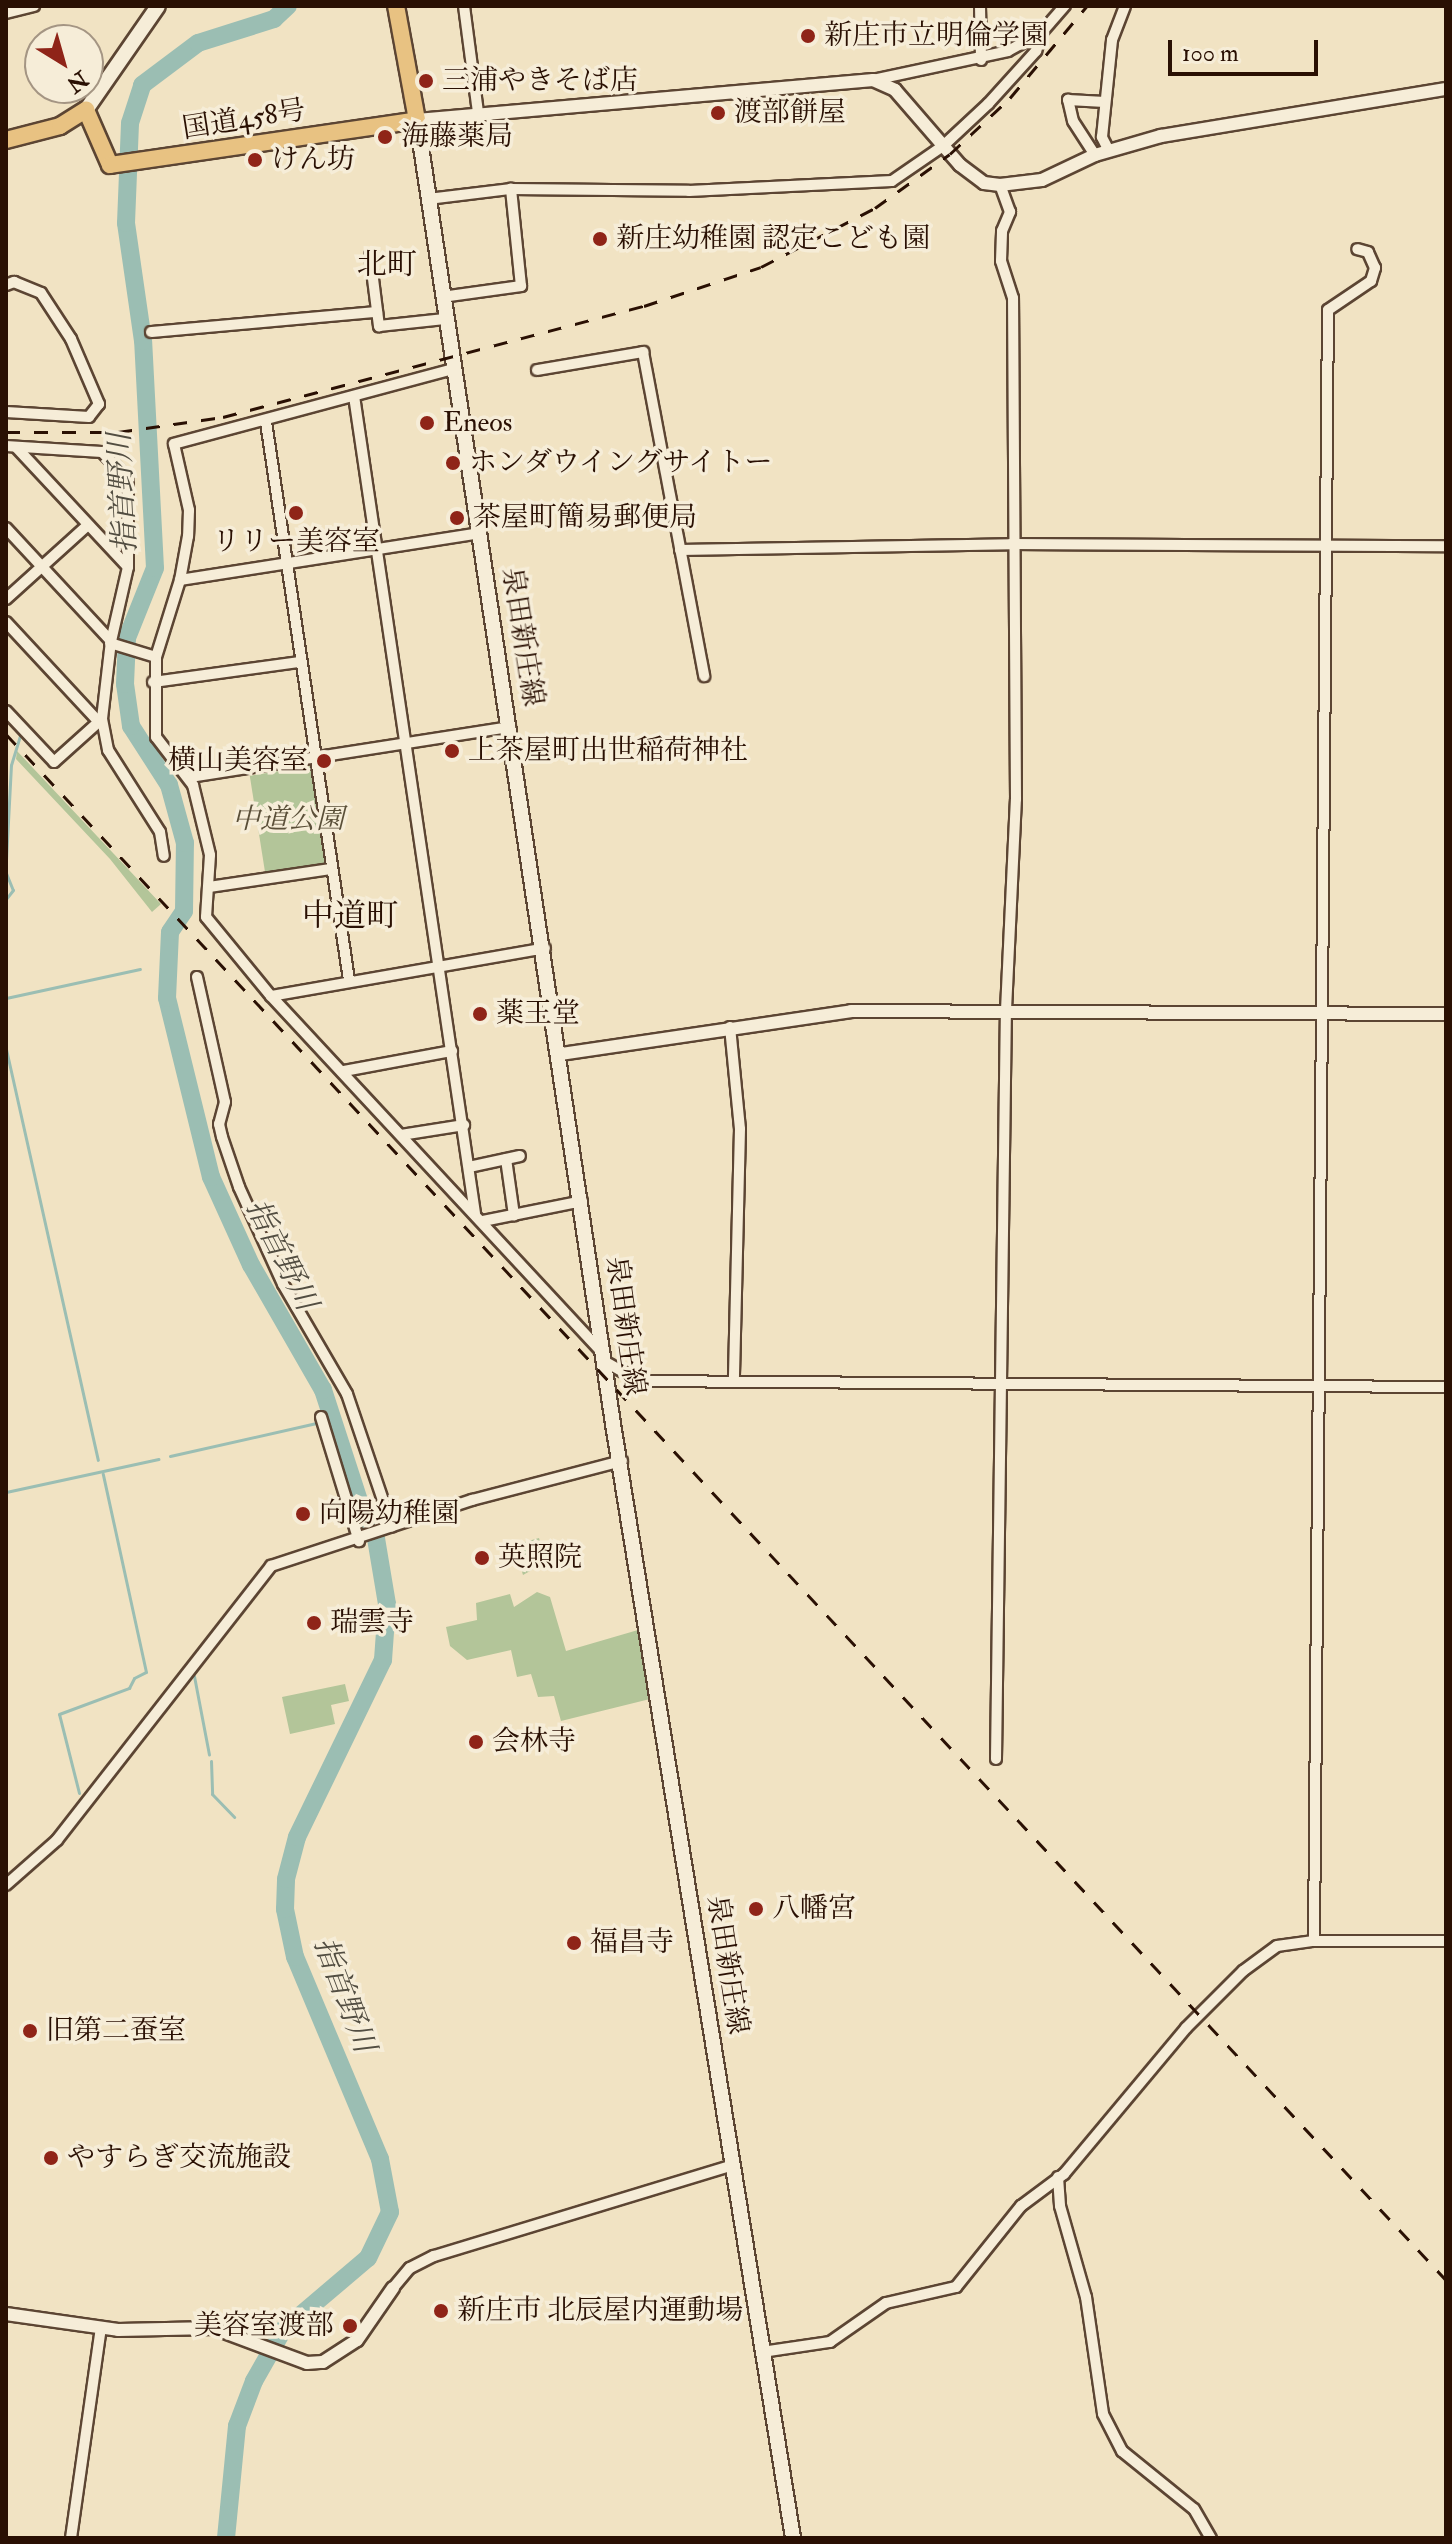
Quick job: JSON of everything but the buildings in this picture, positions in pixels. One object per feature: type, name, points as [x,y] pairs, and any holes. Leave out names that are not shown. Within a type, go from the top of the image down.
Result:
[{"type":"highway","points":[[396,6],[417,120]]},
{"type":"highway","points":[[6,140],[60,126],[86,110]]},
{"type":"highway","name":"国道458号","points":[[86,110],[105,162],[124,164],[417,120]]},
{"type":"main road","points":[[86,110],[152,9]]},
{"type":"main road","name":"泉田新庄線","points":[[417,120],[445,319],[561,1054],[603,1357],[793,2538]]},
{"type":"street","points":[[6,13],[34,6]]},
{"type":"street","points":[[464,6],[478,113]]},
{"type":"street","points":[[980,6],[981,60]]},
{"type":"street","points":[[417,120],[478,113],[650,103],[873,80],[981,60],[1042,32],[1065,6]]},
{"type":"street","points":[[1102,153],[1113,33],[1125,6]]},
{"type":"street","points":[[428,199],[511,189],[689,191],[877,185],[909,172],[943,146],[1036,51],[1042,32]]},
{"type":"street","points":[[873,80],[895,90],[943,146],[984,183],[1000,185],[1042,180],[1102,153],[1161,136],[1446,89]]},
{"type":"street","points":[[1102,153],[1073,121],[1068,100],[1105,102]]},
{"type":"street","points":[[996,1759],[1006,1010],[1016,799],[1011,544],[1013,298],[1001,261],[1002,231],[1010,212],[1000,185]]},
{"type":"street","points":[[442,297],[521,286],[511,189]]},
{"type":"street","points":[[1314,1941],[1322,1385],[1328,310],[1371,281],[1372,260],[1368,252],[1357,249]]},
{"type":"street","points":[[370,255],[379,326],[445,319]]},
{"type":"street","points":[[6,285],[14,282],[41,293],[71,339],[99,404],[89,417],[6,412]]},
{"type":"street","points":[[151,332],[377,312]]},
{"type":"street","points":[[537,370],[643,352],[704,676]]},
{"type":"street","points":[[453,369],[266,422],[174,444],[189,510],[180,580],[156,657],[153,682],[156,737],[190,777],[208,843],[206,917],[271,996],[479,1217],[603,1357],[639,1381],[1446,1387]]},
{"type":"street","points":[[354,396],[479,1217]]},
{"type":"street","points":[[266,422],[288,564],[299,662],[349,980]]},
{"type":"street","points":[[11,447],[128,567]]},
{"type":"street","points":[[11,447],[102,452],[128,479],[128,567],[110,642],[100,720],[108,750],[160,832],[164,856]]},
{"type":"street","points":[[6,599],[88,525]]},
{"type":"street","points":[[6,528],[110,642],[156,657]]},
{"type":"street","points":[[180,580],[480,533]]},
{"type":"street","points":[[680,550],[1011,544],[1446,546]]},
{"type":"street","points":[[6,622],[100,720]]},
{"type":"street","points":[[153,682],[299,662]]},
{"type":"street","points":[[6,711],[54,762],[100,720]]},
{"type":"street","points":[[190,777],[510,727]]},
{"type":"street","points":[[209,887],[331,869]]},
{"type":"street","points":[[271,996],[545,948]]},
{"type":"street","points":[[197,977],[225,1102],[219,1124],[231,1162],[283,1284],[347,1394],[392,1527]]},
{"type":"street","points":[[561,1054],[851,1011],[1446,1014]]},
{"type":"street","points":[[730,1027],[740,1129],[734,1381]]},
{"type":"street","points":[[344,1071],[452,1051]]},
{"type":"street","points":[[401,1135],[464,1125]]},
{"type":"street","points":[[469,1167],[520,1156]]},
{"type":"street","points":[[506,1159],[514,1215]]},
{"type":"street","points":[[479,1217],[514,1215],[582,1201]]},
{"type":"street","points":[[321,1417],[360,1540]]},
{"type":"street","points":[[6,1885],[57,1840],[271,1566],[360,1540],[392,1527],[622,1461]]},
{"type":"street","points":[[762,2352],[830,2342],[886,2303],[956,2287],[1021,2206],[1058,2177],[1243,1971],[1277,1946],[1314,1941],[1446,1941]]},
{"type":"street","points":[[6,2314],[101,2328],[233,2331],[307,2363],[323,2362],[357,2340],[410,2268],[434,2256],[733,2165]]},
{"type":"street","points":[[1058,2177],[1060,2206],[1086,2297],[1103,2414],[1122,2451],[1194,2509],[1211,2538]]},
{"type":"street","points":[[71,2538],[101,2328]]},
{"type":"green space","points":[[17,751],[161,904],[152,912],[110,859],[16,759]]},
{"type":"green space","name":"中道公園","points":[[311,766],[326,864],[265,873],[250,776]]},
{"type":"green space","points":[[539,1538],[546,1562],[523,1575],[514,1545]]},
{"type":"green space","points":[[537,1592],[550,1597],[566,1651],[638,1630],[650,1699],[561,1721],[554,1696],[538,1697],[531,1674],[517,1677],[511,1650],[467,1660],[450,1646],[446,1627],[477,1620],[476,1603],[510,1594],[514,1607]]},
{"type":"green space","points":[[345,1684],[349,1701],[331,1705],[335,1724],[290,1734],[282,1697]]},
{"type":"waterway","name":"指首野川","points":[[226,2538],[237,2426],[254,2381],[283,2330],[368,2258],[390,2212],[380,2159],[295,1957],[285,1909],[286,1879],[297,1837],[383,1660],[387,1604],[376,1538],[364,1516],[323,1390],[251,1265],[211,1177],[167,998],[170,932],[184,911],[185,843],[169,785],[131,726],[125,684],[127,638],[155,568],[143,341],[126,223],[130,123],[142,85],[198,43],[274,19],[288,6]]},
{"type":"waterway","points":[[6,860],[11,765],[20,735]]},
{"type":"waterway","points":[[6,873],[13,890],[6,899]]},
{"type":"waterway","points":[[6,998],[140,969]]},
{"type":"waterway","points":[[6,1049],[98,1460]]},
{"type":"waterway","points":[[170,1456],[316,1423]]},
{"type":"waterway","points":[[6,1492],[158,1459]]},
{"type":"waterway","points":[[79,1793],[59,1714],[129,1688],[134,1678],[146,1672],[103,1474]]},
{"type":"waterway","points":[[194,1676],[209,1755]]},
{"type":"waterway","points":[[211,1761],[212,1794],[234,1817]]},
{"type":"railway","points":[[6,432],[118,432],[223,417],[644,306],[761,267],[875,208],[950,154],[1010,98],[1087,6]]},
{"type":"railway","points":[[6,734],[1446,2280]]},
{"type":"place","name":"新庄市立明倫学園","points":[[808,36]]},
{"type":"place","name":"三浦やきそば店","points":[[426,81]]},
{"type":"place","name":"渡部餅屋","points":[[718,113]]},
{"type":"place","name":"海藤薬局","points":[[385,137]]},
{"type":"place","name":"けん坊","points":[[255,160]]},
{"type":"place","name":"新庄幼稚園 認定こども園","points":[[600,239]]},
{"type":"place","name":"Eneos","points":[[427,423]]},
{"type":"place","name":"ホンダウイングサイトー","points":[[453,463]]},
{"type":"place","name":"リリー美容室","points":[[296,513]]},
{"type":"place","name":"茶屋町簡易郵便局","points":[[457,518]]},
{"type":"place","name":"上茶屋町出世稲荷神社","points":[[452,751]]},
{"type":"place","name":"横山美容室","points":[[324,761]]},
{"type":"place","name":"薬王堂","points":[[480,1014]]},
{"type":"place","name":"向陽幼稚園","points":[[303,1514]]},
{"type":"place","name":"英照院","points":[[482,1558]]},
{"type":"place","name":"瑞雲寺","points":[[314,1623]]},
{"type":"place","name":"会林寺","points":[[476,1742]]},
{"type":"place","name":"八幡宮","points":[[756,1909]]},
{"type":"place","name":"福昌寺","points":[[574,1943]]},
{"type":"place","name":"旧第二蚕室","points":[[30,2031]]},
{"type":"place","name":"やすらぎ交流施設","points":[[51,2158]]},
{"type":"place","name":"新庄市 北辰屋内運動場","points":[[441,2311]]},
{"type":"place","name":"美容室渡部","points":[[350,2326]]},
{"type":"district","name":"北町","points":[[387,265]]},
{"type":"district","name":"中道町","points":[[350,916]]}]
